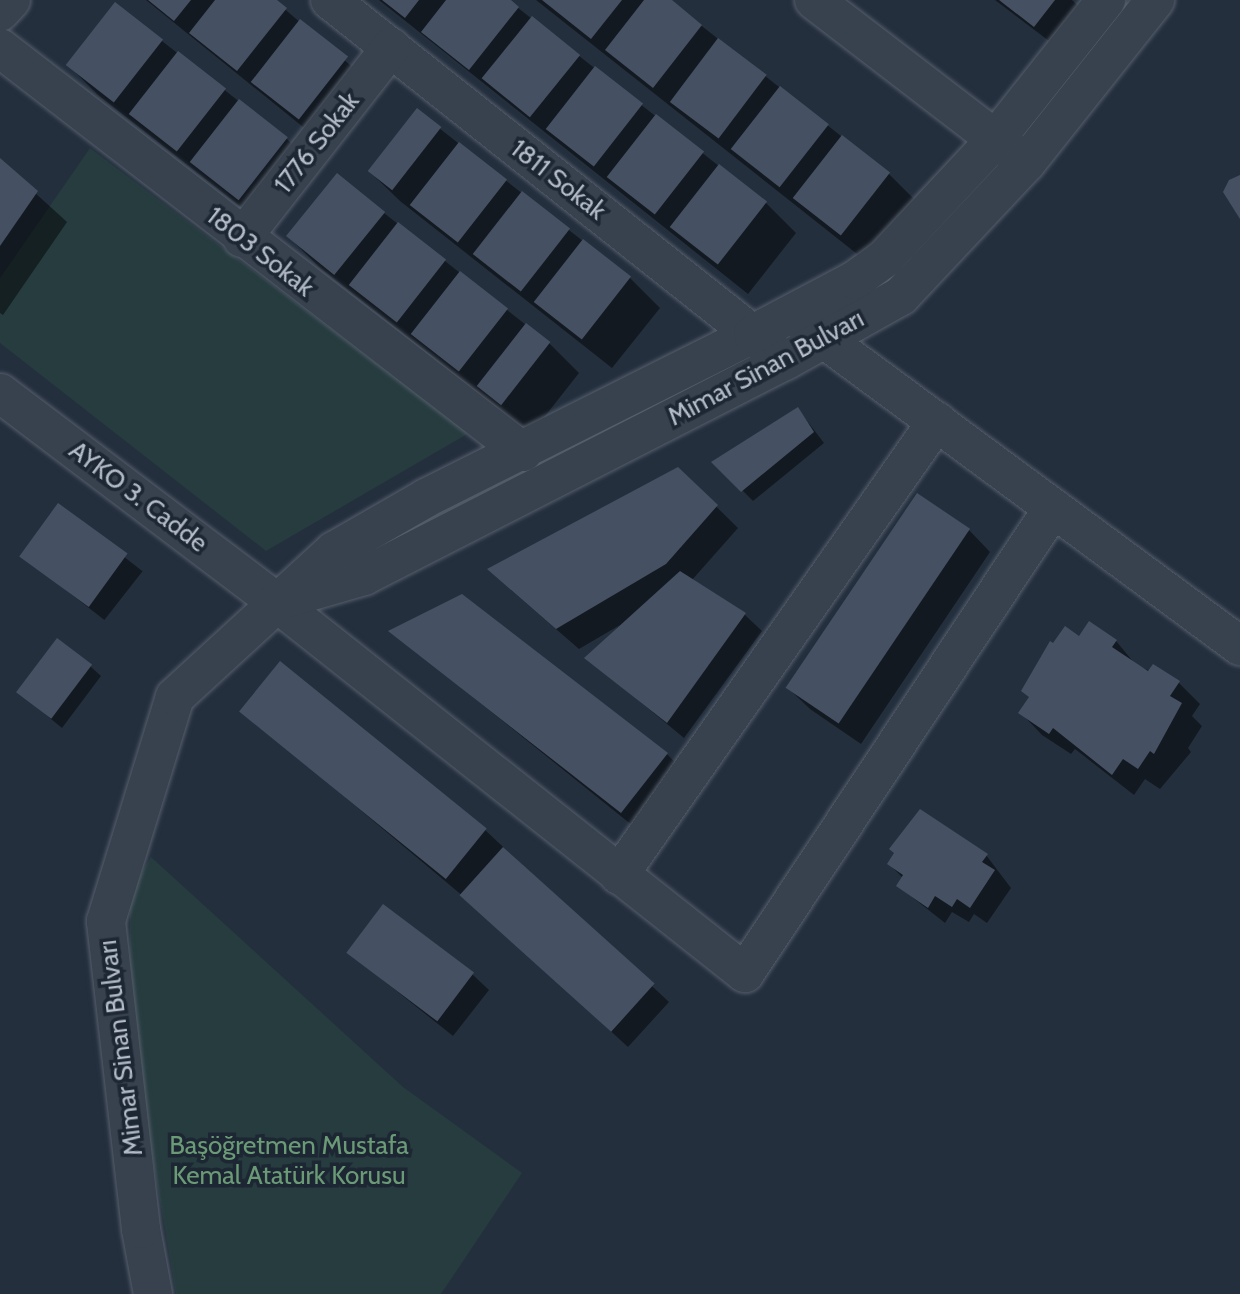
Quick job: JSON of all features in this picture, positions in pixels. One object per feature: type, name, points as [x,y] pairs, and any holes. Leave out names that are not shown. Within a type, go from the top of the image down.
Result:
[{"type":"street","points":[[0,12],[11,0]]},
{"type":"street","name":"1811 Sokak","points":[[330,0],[785,360]]},
{"type":"street","points":[[814,0],[1026,163]]},
{"type":"street","name":"Mimar Sinan Bulvarı","points":[[153,1294],[141,1229],[106,921],[175,697],[334,551],[426,498],[523,452],[753,334],[855,279],[885,258],[995,140],[1106,0]]},
{"type":"street","name":"Mimar Sinan Bulvarı","points":[[276,602],[364,576],[785,360],[901,296],[1026,163],[1155,0]]},
{"type":"street","name":"1776 Sokak","points":[[243,239],[391,47]]},
{"type":"street","name":"1803 Sokak","points":[[0,48],[243,239],[523,452]]},
{"type":"street","points":[[788,313],[1240,646]]},
{"type":"street","name":"AYKO 3. Cadde","points":[[0,393],[276,602],[745,973],[1053,508]]},
{"type":"street","points":[[619,875],[937,421]]},
{"type":"green space","points":[[90,148],[469,433],[266,551],[0,343],[0,278]]},
{"type":"green space","name":"Başöğretmen Mustafa Kemal Atatürk Korusu","points":[[151,857],[403,1087],[522,1173],[441,1294],[176,1294],[130,1025],[130,891]]},
{"type":"building","points":[[148,0],[191,0],[174,21]]},
{"type":"building","points":[[215,0],[277,0],[287,8],[237,71],[189,33]]},
{"type":"building","points":[[382,0],[419,0],[405,18]]},
{"type":"building","points":[[446,0],[511,0],[519,7],[469,70],[421,32]]},
{"type":"building","points":[[542,0],[622,0],[591,39]]},
{"type":"building","points":[[644,0],[672,0],[702,25],[653,88],[605,50]]},
{"type":"building","points":[[999,0],[1055,0],[1034,27]]},
{"type":"building","points":[[115,2],[163,40],[114,103],[66,65]]},
{"type":"building","points":[[532,16],[580,55],[530,117],[482,78]]},
{"type":"building","points":[[300,19],[348,57],[299,120],[251,82]]},
{"type":"building","points":[[718,38],[767,75],[719,139],[670,102]]},
{"type":"building","points":[[178,51],[226,89],[177,152],[129,114]]},
{"type":"building","points":[[595,66],[643,104],[594,167],[546,129]]},
{"type":"building","points":[[780,86],[829,124],[780,187],[731,149]]},
{"type":"building","points":[[239,99],[288,137],[239,200],[190,162]]},
{"type":"building","points":[[417,108],[441,127],[392,190],[368,171]]},
{"type":"building","points":[[656,114],[704,152],[655,215],[607,177]]},
{"type":"building","points":[[842,135],[890,173],[841,236],[793,198]]},
{"type":"building","points":[[459,142],[507,180],[458,243],[410,205]]},
{"type":"building","points":[[0,158],[38,191],[0,246]]},
{"type":"building","points":[[719,164],[767,202],[718,265],[670,227]]},
{"type":"building","points":[[337,173],[385,212],[334,275],[286,236]]},
{"type":"building","points":[[1240,175],[1240,219],[1223,192],[1229,180]]},
{"type":"building","points":[[522,191],[570,229],[521,292],[473,254]]},
{"type":"building","points":[[398,222],[446,260],[397,323],[349,285]]},
{"type":"building","points":[[583,239],[631,277],[582,340],[534,302]]},
{"type":"building","points":[[460,271],[508,309],[459,372],[411,334]]},
{"type":"building","points":[[526,323],[550,342],[501,405],[477,386]]},
{"type":"building","points":[[798,407],[814,432],[741,492],[711,462]]},
{"type":"building","points":[[678,467],[718,505],[666,564],[556,629],[487,569]]},
{"type":"building","points":[[917,493],[970,529],[839,724],[786,688]]},
{"type":"building","points":[[58,503],[128,554],[89,607],[19,556]]},
{"type":"building","points":[[680,571],[746,613],[667,723],[584,658]]},
{"type":"building","points":[[462,594],[668,753],[621,813],[388,631]]},
{"type":"building","points":[[1089,621],[1117,640],[1112,647],[1148,671],[1153,664],[1180,681],[1170,696],[1182,703],[1154,754],[1150,751],[1138,769],[1123,759],[1112,775],[1053,728],[1049,734],[1018,713],[1029,697],[1021,691],[1050,641],[1053,643],[1065,626],[1079,636]]},
{"type":"building","points":[[57,638],[92,664],[51,719],[16,692]]},
{"type":"building","points":[[280,661],[487,828],[446,879],[239,712]]},
{"type":"building","points":[[920,809],[988,854],[982,862],[995,870],[970,908],[957,899],[952,907],[935,896],[928,908],[896,886],[903,875],[887,864],[894,853],[889,849]]},
{"type":"building","points":[[503,847],[655,984],[611,1032],[460,895]]},
{"type":"building","points":[[383,904],[474,973],[437,1021],[346,953]]}]
